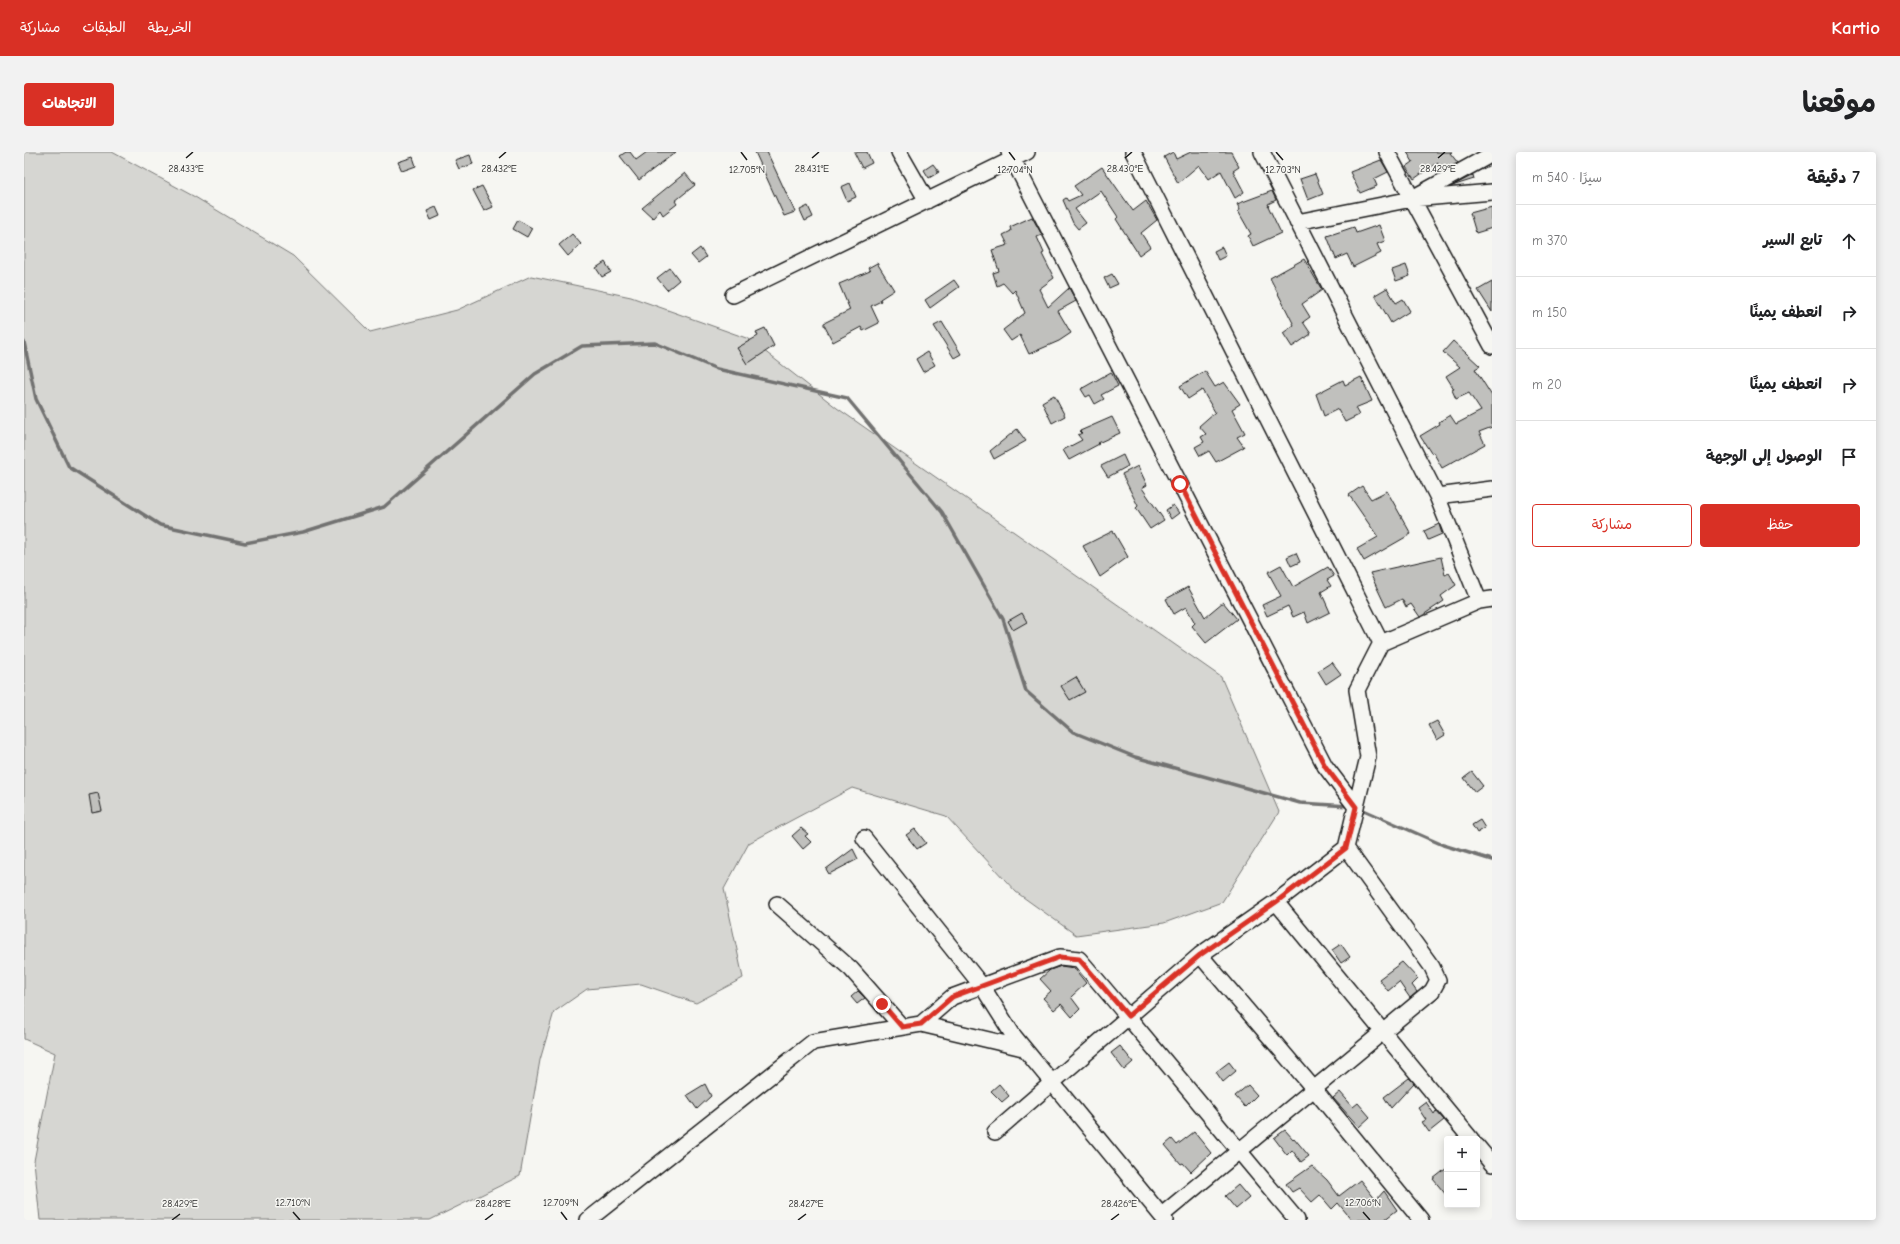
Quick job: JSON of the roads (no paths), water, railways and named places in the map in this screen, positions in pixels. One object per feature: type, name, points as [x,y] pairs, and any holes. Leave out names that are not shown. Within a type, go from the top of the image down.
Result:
[{"type":"street","points":[[899,152],[927,201]]},
{"type":"street","points":[[733,296],[927,201],[1011,156],[1027,152]]},
{"type":"street","points":[[1133,152],[1381,643]]},
{"type":"street","points":[[995,1132],[1200,955],[1276,902],[1346,848],[1368,757],[1357,690],[1381,643],[1485,600],[1437,496],[1262,152]]},
{"type":"street","points":[[1387,152],[1492,346]]},
{"type":"street","points":[[1412,199],[1492,154]]},
{"type":"street","points":[[1011,156],[1325,766],[1356,807]]},
{"type":"street","points":[[1297,222],[1412,199],[1492,192]]},
{"type":"street","points":[[1437,496],[1492,489]]},
{"type":"street","points":[[864,838],[982,986],[1023,1048],[1164,1218],[1239,1151],[1432,991],[1438,980],[1432,967],[1346,848]]},
{"type":"street","points":[[1276,902],[1469,1136]]},
{"type":"street","points":[[777,904],[851,969],[902,1027]]},
{"type":"street","points":[[1200,955],[1314,1089],[1421,1220]]},
{"type":"street","points":[[921,1024],[952,997],[1060,957],[1079,959],[1297,1220]]},
{"type":"street","points":[[588,1220],[813,1042],[921,1024],[1023,1048]]},
{"type":"street","points":[[1480,1150],[1492,1164]]},
{"type":"waterway","points":[[24,342],[36,399],[69,467],[160,525],[245,543],[303,532],[384,507],[535,374],[582,346],[655,343],[717,369],[847,398],[942,512],[1003,619],[1026,691],[1073,732],[1135,757],[1300,803],[1349,806]]},
{"type":"waterway","points":[[1359,808],[1443,845],[1492,860]]}]
